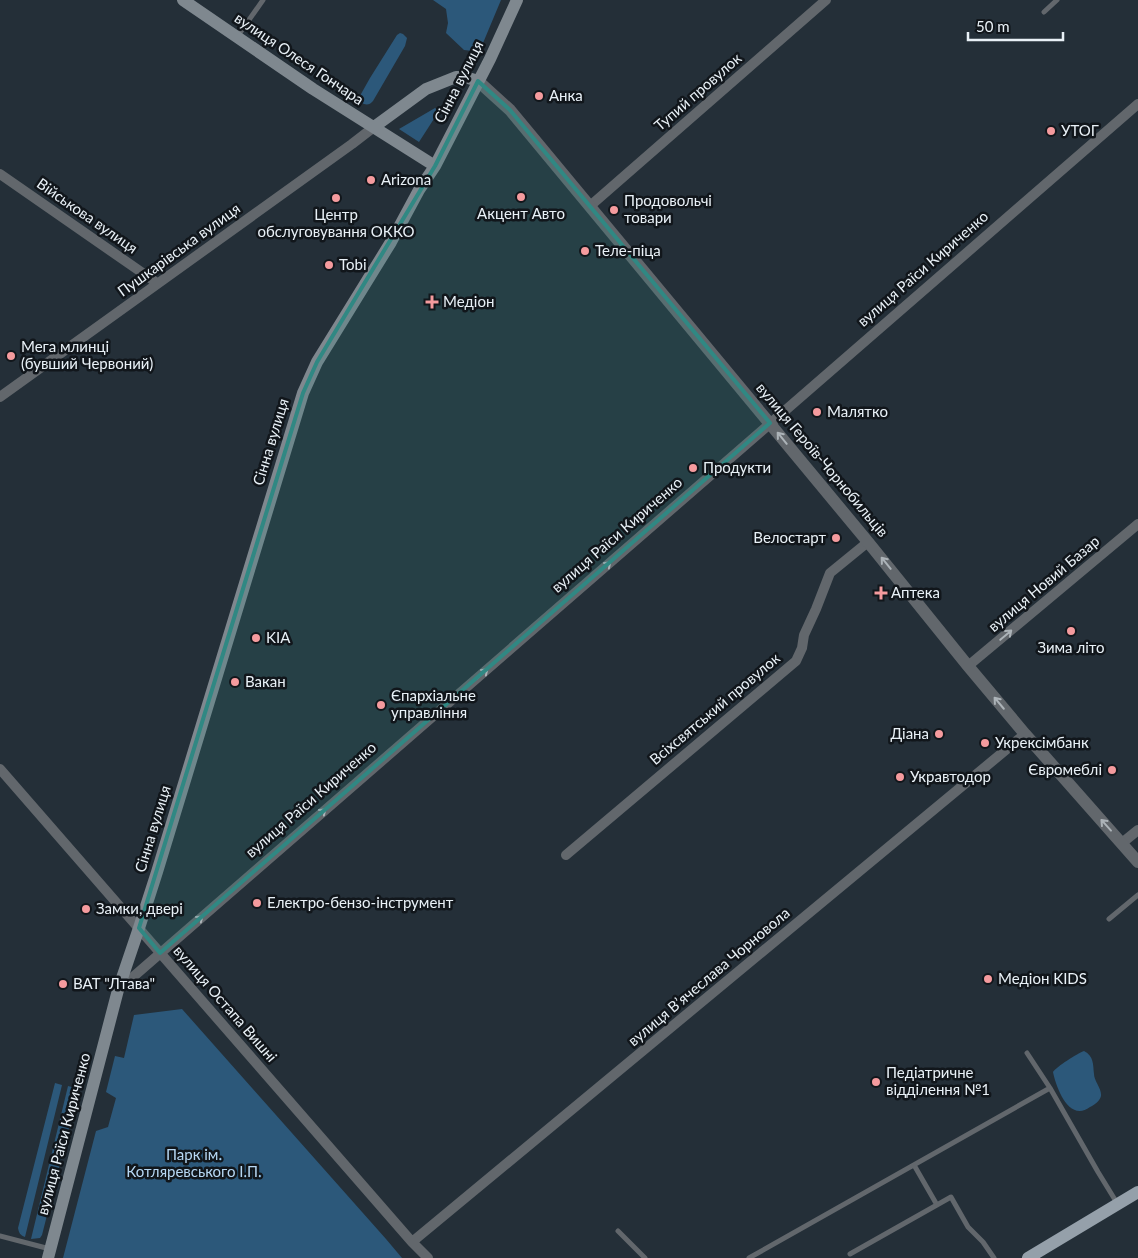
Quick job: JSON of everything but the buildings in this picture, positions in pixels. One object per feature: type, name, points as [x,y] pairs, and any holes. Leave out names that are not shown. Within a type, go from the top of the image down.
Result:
[{"type":"main road","name":"вулиця Олеся Гончара","points":[[183,0],[313,89],[435,166]]},
{"type":"main road","name":"Сінна вулиця","points":[[139,928],[303,392],[317,362],[391,242],[419,190],[435,166],[517,0]]},
{"type":"main road","points":[[374,127],[426,89],[456,77],[465,77],[478,81]]},
{"type":"main road","name":"вулиця Раїси Кириченко","points":[[50,1253],[118,990],[139,928]]},
{"type":"main road","points":[[1028,1258],[1138,1192]]},
{"type":"street","name":"Тупий провулок","points":[[590,206],[826,0]]},
{"type":"street","name":"вулиця Героїв-Чорнобильців","points":[[478,81],[510,110],[770,423],[968,666],[1138,862]]},
{"type":"street","name":"вулиця Раїси Кириченко","points":[[118,990],[1138,104]]},
{"type":"street","name":"Пушкарівська вулиця","points":[[0,397],[374,127]]},
{"type":"street","name":"Військова вулиця","points":[[0,174],[157,284]]},
{"type":"street","name":"вулиця Новий Базар","points":[[968,666],[1138,524]]},
{"type":"street","name":"Всіхсвятський провулок","points":[[566,854],[796,661],[802,648],[804,634],[830,573],[868,542]]},
{"type":"street","name":"вулиця Вʼячеслава Чорновола","points":[[412,1242],[1026,734]]},
{"type":"street","name":"вулиця Остапа Вишні","points":[[0,769],[412,1242],[428,1258]]},
{"type":"street","points":[[1122,843],[1138,830]]},
{"type":"lane","points":[[237,37],[263,0]]},
{"type":"lane","points":[[1044,12],[1057,0]]},
{"type":"lane","points":[[1109,919],[1138,895]]},
{"type":"lane","points":[[1027,1053],[1050,1088],[1118,1204]]},
{"type":"lane","points":[[749,1258],[1050,1088]]},
{"type":"lane","points":[[914,1165],[937,1204]]},
{"type":"lane","points":[[850,1254],[951,1197],[968,1227],[983,1242],[994,1258]]},
{"type":"lane","points":[[618,1231],[645,1258]]},
{"type":"lane","points":[[0,1236],[50,1253]]},
{"type":"highlighted area","points":[[478,81],[510,110],[770,423],[160,953],[139,928],[303,393],[317,362],[435,166]]},
{"type":"green space","points":[[433,0],[501,0],[483,43],[473,51],[464,50],[446,33],[448,23],[446,9]]},
{"type":"green space","points":[[400,33],[407,38],[405,46],[373,101],[367,105],[360,102],[361,94],[370,78]]},
{"type":"green space","points":[[435,108],[439,111],[419,142],[399,129]]},
{"type":"green space","name":"Парк ім. Котляревського І.П.","points":[[182,1009],[402,1258],[63,1258],[96,1131],[108,1127],[116,1098],[106,1092],[115,1056],[124,1058],[134,1015]]},
{"type":"green space","points":[[1084,1051],[1091,1058],[1094,1077],[1101,1096],[1092,1106],[1083,1111],[1070,1107],[1065,1101],[1060,1094],[1053,1072],[1067,1060]]},
{"type":"green space","points":[[55,1083],[62,1085],[25,1237],[20,1234],[18,1228]]},
{"type":"green space","points":[[68,1086],[79,1089],[42,1235],[40,1238],[31,1239]]},
{"type":"place","name":"Анка","points":[[539,96]]},
{"type":"place","name":"УТОГ","points":[[1051,131]]},
{"type":"place","name":"Arizona","points":[[371,180]]},
{"type":"place","name":"Акцент Авто","points":[[521,197]]},
{"type":"place","name":"Центр обслуговування ОККО","points":[[336,198]]},
{"type":"place","name":"Продовольчі товари","points":[[614,210]]},
{"type":"place","name":"Теле-піца","points":[[585,251]]},
{"type":"place","name":"Tobi","points":[[329,265]]},
{"type":"place","name":"Медіон","points":[[432,302]]},
{"type":"place","name":"Мега млинці (бувший Червоний)","points":[[11,356]]},
{"type":"place","name":"Малятко","points":[[817,412]]},
{"type":"place","name":"Продукти","points":[[693,468]]},
{"type":"place","name":"Велостарт","points":[[836,538]]},
{"type":"place","name":"Аптека","points":[[881,593]]},
{"type":"place","name":"Зима літо","points":[[1071,631]]},
{"type":"place","name":"KIA","points":[[256,638]]},
{"type":"place","name":"Вакан","points":[[235,682]]},
{"type":"place","name":"Єпархіальне управління","points":[[381,705]]},
{"type":"place","name":"Діана","points":[[939,734]]},
{"type":"place","name":"Укрексімбанк","points":[[985,743]]},
{"type":"place","name":"Євромеблі","points":[[1112,770]]},
{"type":"place","name":"Укравтодор","points":[[900,777]]},
{"type":"place","name":"Електро-бензо-інструмент","points":[[257,903]]},
{"type":"place","name":"Замки, двері","points":[[86,909]]},
{"type":"place","name":"Медіон KIDS","points":[[988,979]]},
{"type":"place","name":"ВАТ \"Лтава\"","points":[[63,984]]},
{"type":"place","name":"Педіатричне відділення №1","points":[[876,1082]]}]
